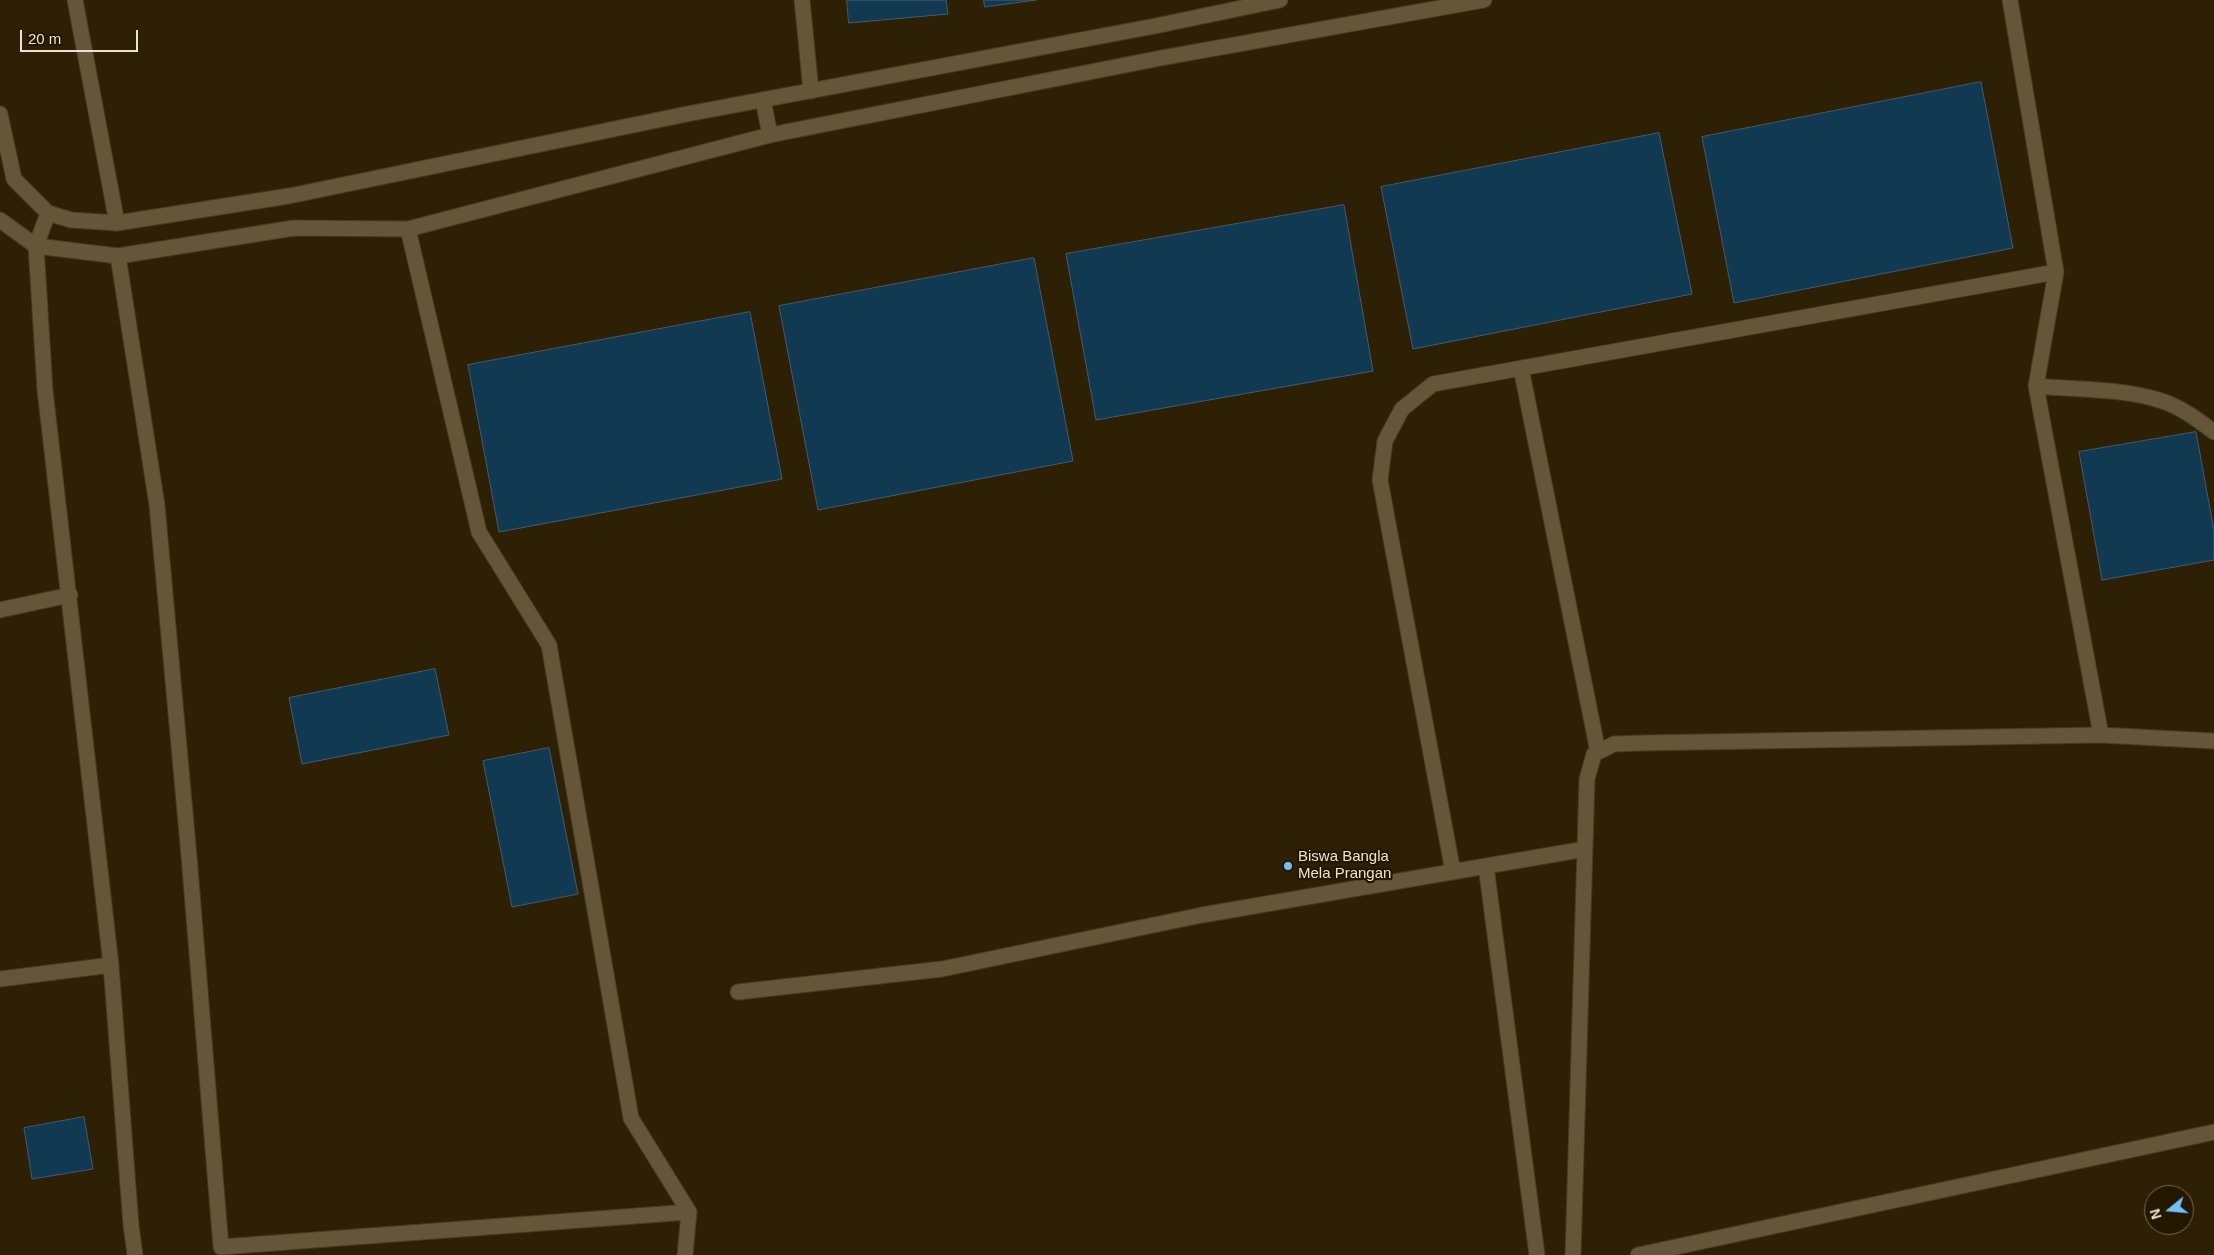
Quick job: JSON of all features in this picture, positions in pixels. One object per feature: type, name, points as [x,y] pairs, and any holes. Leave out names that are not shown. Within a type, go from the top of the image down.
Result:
[{"type":"street","points":[[75,0],[117,223]]},
{"type":"street","points":[[802,0],[811,91]]},
{"type":"street","points":[[0,114],[14,179],[48,213],[71,220],[117,223],[289,196],[763,100],[1280,0]]},
{"type":"street","points":[[0,220],[36,246],[118,256],[294,228],[408,229],[770,135],[1161,58],[1454,3],[1484,0]]},
{"type":"street","points":[[2010,0],[2056,272],[2036,386],[2101,735]]},
{"type":"street","points":[[763,100],[770,135]]},
{"type":"street","points":[[48,213],[36,246],[45,390],[111,965],[131,1225],[135,1255]]},
{"type":"street","points":[[408,229],[479,532],[549,645],[631,1118],[689,1212],[685,1255]]},
{"type":"street","points":[[118,256],[157,505],[189,856],[221,1247],[689,1212]]},
{"type":"street","points":[[1453,872],[1380,480],[1385,442],[1402,409],[1433,384],[2056,272]]},
{"type":"street","points":[[1521,368],[1598,752]]},
{"type":"street","points":[[2036,386],[2124,393],[2162,401],[2190,414],[2214,432]]},
{"type":"street","points":[[0,610],[70,595]]},
{"type":"street","points":[[1573,1255],[1587,779],[1594,754],[1614,744],[2101,735],[2214,741]]},
{"type":"street","points":[[738,992],[942,970],[1202,915],[1585,849]]},
{"type":"street","points":[[1486,866],[1537,1255]]},
{"type":"street","points":[[0,979],[111,965]]},
{"type":"street","points":[[1638,1255],[2214,1132]]},
{"type":"building","points":[[847,0],[946,0],[948,14],[849,23]]},
{"type":"building","points":[[984,0],[1036,0],[985,7]]},
{"type":"building","points":[[1981,82],[2013,248],[1734,303],[1702,137]]},
{"type":"building","points":[[1659,133],[1692,294],[1413,349],[1381,187]]},
{"type":"building","points":[[1344,205],[1373,371],[1096,420],[1066,254]]},
{"type":"building","points":[[1034,258],[1073,461],[818,510],[779,306]]},
{"type":"building","points":[[750,312],[782,479],[499,532],[468,365]]},
{"type":"building","points":[[2196,432],[2214,531],[2214,560],[2102,580],[2079,452]]},
{"type":"building","points":[[435,669],[449,735],[302,764],[289,698]]},
{"type":"building","points":[[549,748],[578,894],[512,907],[483,761]]},
{"type":"building","points":[[84,1117],[93,1169],[32,1179],[24,1128]]},
{"type":"place","name":"Biswa Bangla Mela Prangan","points":[[1288,866]]}]
